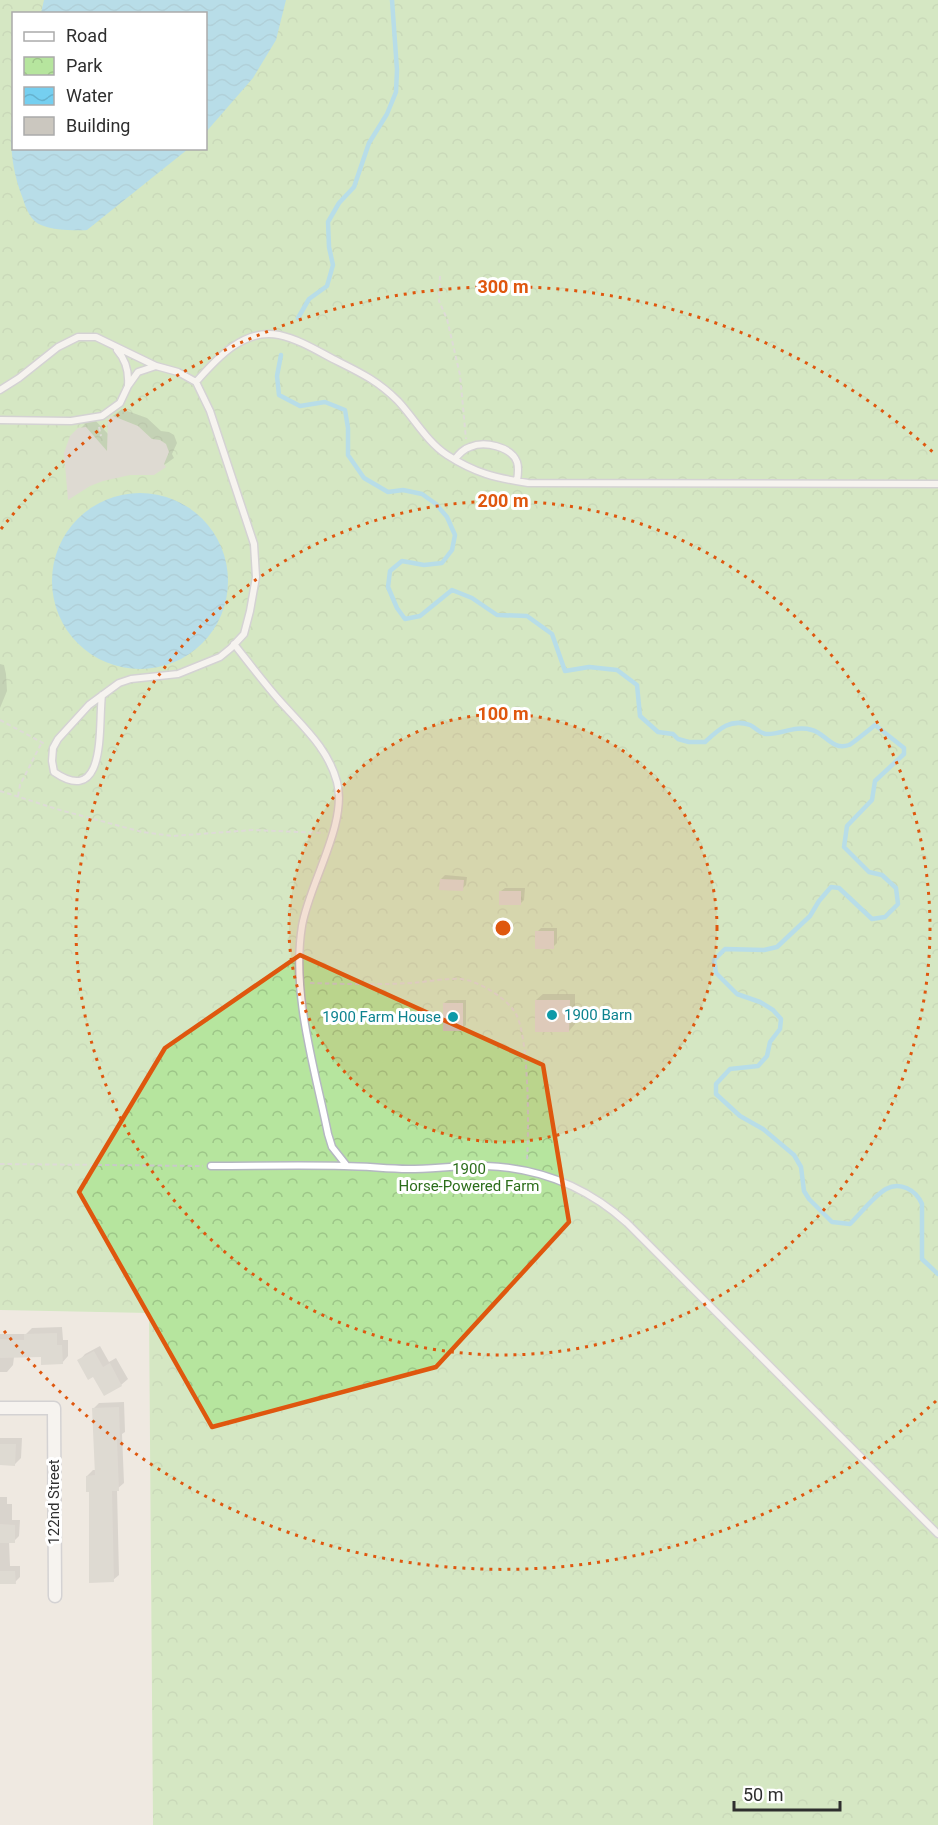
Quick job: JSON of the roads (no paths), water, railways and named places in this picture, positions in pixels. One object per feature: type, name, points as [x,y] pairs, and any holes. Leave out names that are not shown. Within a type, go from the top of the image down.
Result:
[{"type":"street","name":"122nd Street","points":[[0,1408],[54,1408],[55,1596]]},
{"type":"lane","points":[[196,382],[231,346],[254,336],[277,335],[298,341],[376,381],[399,402],[438,448],[475,471],[500,479],[517,481],[938,484]]},
{"type":"lane","points":[[0,390],[58,347],[78,337],[96,337],[156,366],[178,372],[196,382],[210,411],[254,544],[255,577],[244,634],[220,657],[178,674],[131,679],[119,683],[102,695],[74,719],[53,748],[54,772],[67,781],[83,779],[93,772],[100,744],[102,695]]},
{"type":"lane","points":[[113,345],[124,357],[128,386]]},
{"type":"lane","points":[[0,420],[71,421],[102,416],[120,403],[138,372],[156,366]]},
{"type":"lane","points":[[454,459],[468,447],[482,444],[495,446],[508,451],[516,459],[517,481]]},
{"type":"lane","points":[[234,644],[278,700],[319,743],[329,759],[338,784],[339,802],[332,833],[309,898],[302,928],[301,982],[309,1043],[328,1134],[332,1147],[347,1166]]},
{"type":"lane","points":[[211,1166],[347,1166],[409,1169],[485,1166],[527,1170],[547,1175],[585,1192],[620,1217],[938,1534]]},
{"type":"water","points":[[44,0],[286,0],[276,40],[253,78],[207,131],[207,12],[41,12]]},
{"type":"water","points":[[12,120],[12,150],[187,150],[87,230],[70,230],[46,227],[32,218],[16,177],[12,154],[11,132]]},
{"type":"water","points":[[140,493],[157,494],[174,499],[203,518],[222,547],[227,564],[227,598],[222,615],[203,644],[174,663],[157,668],[140,669],[123,668],[106,663],[77,644],[58,615],[53,598],[52,581],[53,564],[58,547],[77,518],[106,499],[123,494]]},
{"type":"waterway","points":[[298,318],[309,299],[327,286],[333,265],[329,247],[328,222],[339,203],[354,187],[369,143],[387,114],[396,92],[397,70],[392,0]]},
{"type":"waterway","points":[[281,355],[277,376],[279,395],[300,406],[325,402],[345,410],[348,455],[364,478],[388,492],[403,490],[422,494],[436,504],[447,517],[455,535],[452,550],[442,563],[424,565],[402,561],[390,571],[388,587],[397,608],[405,619],[420,616],[452,590],[472,598],[497,615],[527,616],[552,634],[565,671],[589,667],[617,670],[637,685],[640,716],[658,732],[673,734],[678,739],[689,742],[705,742],[725,726],[743,723],[766,734],[793,729],[812,730],[833,744],[843,746],[851,744],[875,725],[904,748],[904,754],[875,781],[872,800],[847,826],[844,847],[869,872],[882,875],[896,888],[898,904],[885,917],[872,919],[839,888],[831,887],[810,916],[777,947],[764,950],[725,949],[714,960],[716,973],[737,994],[760,1002],[773,1010],[781,1019],[780,1029],[770,1042],[767,1056],[758,1066],[730,1069],[716,1084],[716,1094],[740,1116],[763,1129],[794,1155],[801,1167],[804,1191],[832,1222],[850,1224],[877,1196],[891,1187],[897,1186],[912,1191],[922,1204],[922,1259],[938,1274]]},
{"type":"place","name":"1900 Barn","points":[[552,1015]]},
{"type":"place","name":"1900 Farm House","points":[[453,1017]]},
{"type":"park label","name":"1900 Horse-Powered Farm","points":[[469,1178]]}]
